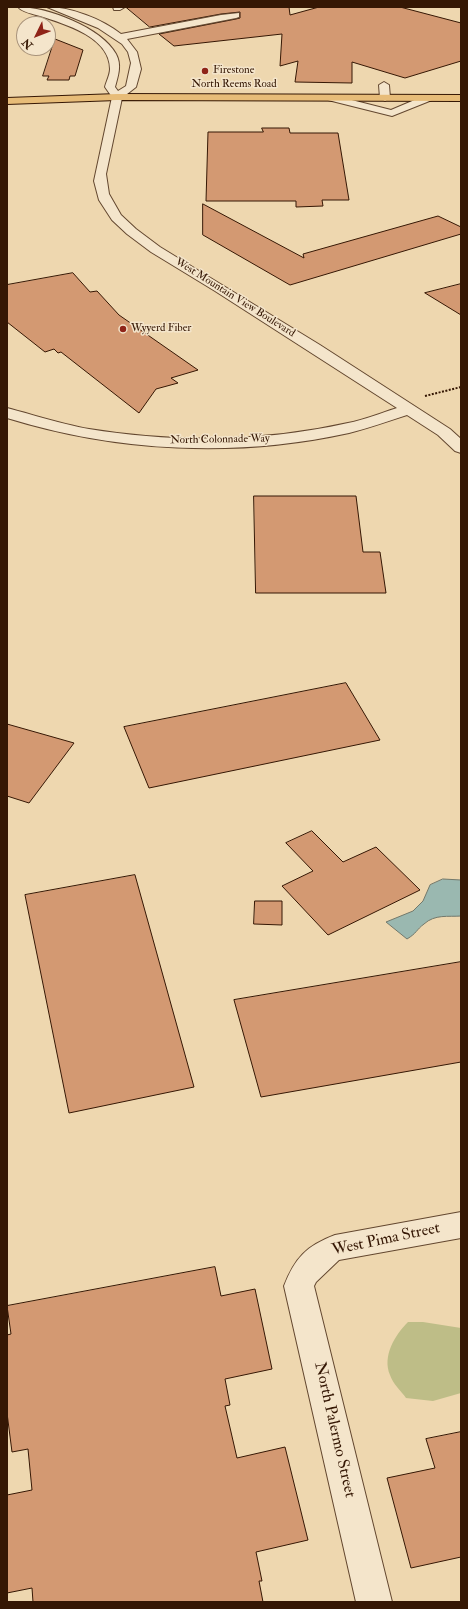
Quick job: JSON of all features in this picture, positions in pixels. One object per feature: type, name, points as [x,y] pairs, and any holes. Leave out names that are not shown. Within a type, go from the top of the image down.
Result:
[{"type":"main road","name":"North Reems Road","points":[[7,101],[117,97],[461,98]]},
{"type":"street","name":"West Mountain View Boulevard","points":[[22,7],[84,29],[104,44],[110,52],[115,65],[113,80],[110,87],[117,97],[101,167],[100,182],[110,209],[121,222],[162,252],[405,406],[444,432],[461,448]]},
{"type":"street","points":[[51,7],[102,26],[116,35],[131,49],[136,63],[131,87],[117,97]]},
{"type":"street","points":[[116,35],[177,28],[204,20],[236,16]]},
{"type":"street","points":[[384,85],[385,98]]},
{"type":"street","points":[[332,98],[394,117],[428,98]]},
{"type":"street","name":"North Colonnade Way","points":[[7,413],[31,421],[70,430],[113,437],[186,444],[270,440],[305,436],[348,428],[405,406]]},
{"type":"street","name":"West Pima Street","points":[[315,1263],[325,1253],[335,1248],[461,1225]]},
{"type":"street","name":"North Palermo Street","points":[[315,1263],[304,1273],[299,1286],[374,1602]]},
{"type":"path","points":[[405,406],[461,387]]},
{"type":"shaded area","points":[[408,1322],[423,1322],[461,1328],[461,1393],[433,1401],[406,1398],[395,1384],[391,1378],[388,1368],[389,1353],[394,1339]]},
{"type":"water","points":[[443,879],[461,880],[461,916],[437,917],[428,921],[407,939],[386,922],[413,911],[423,901],[430,885]]},
{"type":"building","points":[[126,7],[289,7],[290,15],[319,7],[400,7],[461,23],[461,61],[405,78],[352,62],[352,83],[295,82],[298,61],[280,66],[282,34],[174,46],[159,34],[240,18],[240,12],[150,27]]},
{"type":"building","points":[[56,39],[83,50],[75,76],[70,76],[69,80],[47,80],[49,76],[43,76],[49,56],[56,56]]},
{"type":"building","points":[[262,128],[289,128],[290,133],[338,133],[349,200],[322,200],[323,206],[296,207],[296,201],[206,201],[208,132],[263,132]]},
{"type":"building","points":[[203,204],[304,258],[303,254],[438,216],[461,227],[461,234],[290,285],[203,235]]},
{"type":"building","points":[[73,273],[90,292],[97,291],[119,315],[198,370],[171,378],[178,383],[156,389],[139,413],[61,352],[58,353],[54,349],[45,352],[7,322],[7,285]]},
{"type":"building","points":[[461,284],[461,315],[425,293]]},
{"type":"building","points":[[254,496],[356,496],[363,552],[380,552],[386,593],[256,593]]},
{"type":"building","points":[[346,683],[380,740],[149,788],[124,727]]},
{"type":"building","points":[[7,724],[74,743],[29,803],[7,796]]},
{"type":"building","points":[[312,831],[343,862],[376,847],[420,890],[328,935],[282,886],[313,871],[286,843]]},
{"type":"building","points":[[135,875],[194,1087],[69,1113],[25,895]]},
{"type":"building","points":[[255,901],[282,901],[282,925],[254,924]]},
{"type":"building","points":[[461,962],[461,1062],[261,1097],[234,1000]]},
{"type":"building","points":[[215,1267],[221,1296],[255,1289],[272,1369],[225,1379],[230,1405],[225,1406],[237,1458],[285,1447],[308,1540],[256,1552],[262,1581],[259,1581],[263,1602],[33,1602],[32,1588],[7,1593],[7,1495],[32,1490],[28,1449],[12,1452],[7,1413],[7,1335],[11,1334],[7,1306]]},
{"type":"building","points":[[461,1432],[461,1557],[411,1568],[387,1478],[435,1468],[426,1439]]},
{"type":"place","name":"Firestone","points":[[205,71]]},
{"type":"place","name":"Wyyerd Fiber","points":[[123,329]]}]
